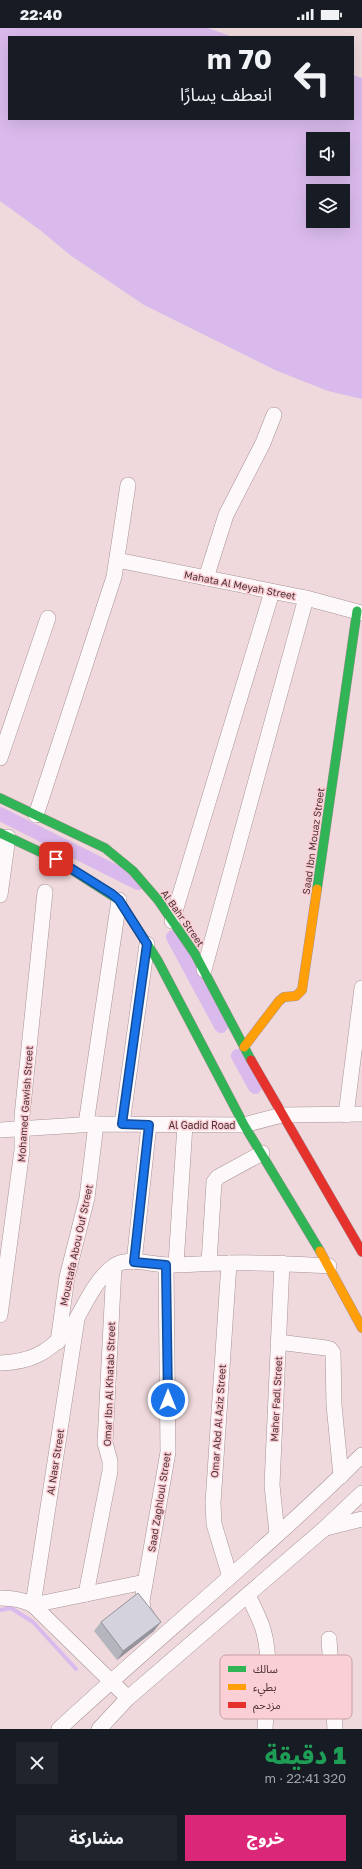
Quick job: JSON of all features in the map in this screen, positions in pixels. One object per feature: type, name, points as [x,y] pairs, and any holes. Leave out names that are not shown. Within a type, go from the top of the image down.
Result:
[{"type":"street","points":[[206,578],[226,515],[260,448],[274,415]]},
{"type":"street","points":[[36,815],[114,577],[128,485]]},
{"type":"street","name":"Mahata Al Meyah Street","points":[[117,560],[306,598],[360,612]]},
{"type":"street","points":[[172,921],[272,592]]},
{"type":"street","points":[[204,970],[306,598]]},
{"type":"street","name":"Saad Ibn Mouaz Street","points":[[244,1047],[279,1001],[284,997],[296,996],[302,990],[360,612]]},
{"type":"street","points":[[0,758],[48,618]]},
{"type":"street","name":"Al Bahr Street","points":[[0,798],[105,848],[133,871],[158,900],[195,954],[282,1115],[362,1252]]},
{"type":"street","points":[[0,895],[4,835],[56,859],[112,894],[119,900],[158,961],[244,1125],[328,1266],[362,1328]]},
{"type":"street","name":"Mohamed Gawish Street","points":[[0,1315],[22,1150],[22,1128],[45,892]]},
{"type":"street","name":"Moustafa Abou Ouf Street","points":[[58,1342],[68,1277],[87,1198],[91,1124],[119,900]]},
{"type":"street","points":[[122,1124],[147,944]]},
{"type":"street","points":[[346,1114],[362,988]]},
{"type":"street","name":"Al Gadid Road","points":[[0,1130],[91,1124],[244,1125],[282,1115],[362,1114]]},
{"type":"street","points":[[134,1262],[149,1125]]},
{"type":"street","name":"Saad Zaghloul Street","points":[[162,1636],[143,1610],[142,1601],[168,1452],[171,1265],[186,1125]]},
{"type":"street","points":[[209,1263],[212,1190],[214,1182],[218,1177],[262,1153]]},
{"type":"street","points":[[0,1363],[26,1359],[41,1354],[58,1342],[77,1319],[93,1289],[114,1266],[120,1264],[134,1262],[171,1265],[209,1263],[282,1263],[328,1266]]},
{"type":"street","name":"Omar Abd Al Aziz Street","points":[[229,1263],[213,1503],[214,1524],[230,1577]]},
{"type":"street","name":"Maher Fadl Street","points":[[277,1534],[272,1485],[282,1263]]},
{"type":"street","name":"Omar Ibn Al Khatab Street","points":[[86,1594],[110,1466],[106,1443],[114,1266]]},
{"type":"street","name":"Al Nasr Street","points":[[33,1605],[77,1319]]},
{"type":"street","points":[[278,1342],[326,1348],[330,1349],[333,1353],[334,1405],[341,1476]]},
{"type":"street","points":[[59,1729],[110,1681],[230,1577],[362,1455]]},
{"type":"street","points":[[99,1729],[128,1698],[325,1528],[362,1493]]},
{"type":"street","points":[[325,1528],[362,1519]]},
{"type":"street","points":[[33,1605],[145,1582]]},
{"type":"street","points":[[248,1595],[263,1629],[266,1655]]},
{"type":"street","points":[[0,1598],[24,1601],[33,1605],[128,1698]]},
{"type":"street","points":[[329,1638],[330,1655]]},
{"type":"street","points":[[265,1719],[265,1729]]},
{"type":"street","points":[[334,1719],[335,1729]]},
{"type":"shaded area","points":[[0,28],[208,28],[230,36],[8,36],[8,120],[354,120],[354,75],[362,78],[362,399],[328,391],[275,370],[144,305],[70,255],[40,230],[0,201]]},
{"type":"building","points":[[138,1593],[161,1622],[123,1651],[101,1622]]},
{"type":"waterway","points":[[0,814],[138,883]]},
{"type":"waterway","points":[[173,937],[221,1026]]},
{"type":"waterway","points":[[238,1056],[255,1087]]},
{"type":"waterway","points":[[0,1610],[11,1608],[33,1622],[76,1669]]},
{"type":"traffic: fast","points":[[317,889],[357,611]]},
{"type":"traffic: fast","points":[[0,798],[105,848],[133,871],[158,900],[195,954],[251,1060]]},
{"type":"traffic: fast","points":[[0,833],[55,859],[119,900],[158,961],[244,1125],[320,1251]]},
{"type":"traffic: slow","points":[[244,1047],[279,1001],[284,997],[296,996],[302,990],[317,889]]},
{"type":"traffic: slow","points":[[320,1251],[362,1328]]},
{"type":"traffic: jam","points":[[251,1060],[362,1252]]},
{"type":"route","points":[[56,859],[112,894],[119,900],[147,944],[122,1124],[149,1125],[134,1262],[166,1265],[168,1400]]}]
